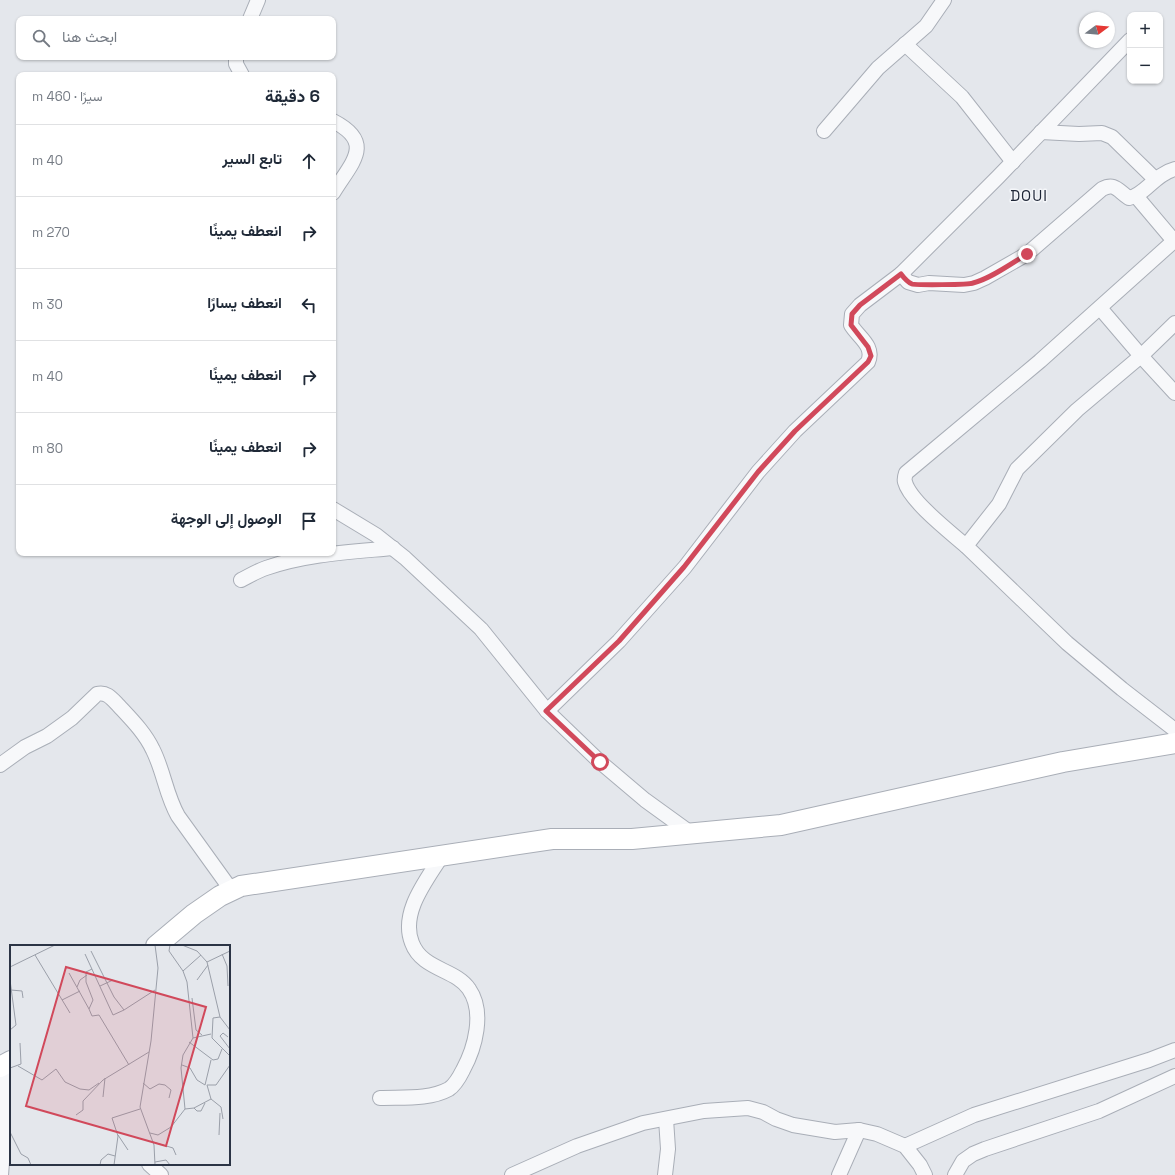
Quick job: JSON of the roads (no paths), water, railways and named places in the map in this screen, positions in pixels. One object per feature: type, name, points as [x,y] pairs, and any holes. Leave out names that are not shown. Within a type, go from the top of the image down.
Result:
[{"type":"street","points":[[251,16],[258,0]]},
{"type":"street","points":[[824,131],[878,68],[926,26],[944,0]]},
{"type":"street","points":[[546,711],[619,641],[684,567],[758,472],[795,431],[868,362],[871,356],[868,347],[851,325],[852,314],[860,305],[901,274],[1013,162],[1127,43]]},
{"type":"street","points":[[905,44],[962,97],[1013,162]]},
{"type":"street","points":[[236,60],[236,64],[240,72]]},
{"type":"street","points":[[336,123],[345,128],[354,137],[357,149],[355,157],[336,188]]},
{"type":"street","points":[[1041,132],[1078,134],[1102,133],[1112,137],[1155,179]]},
{"type":"street","points":[[901,274],[908,282],[918,285],[964,285],[974,283],[1027,254],[1102,190],[1109,186],[1114,187],[1129,198],[1136,196],[1155,179],[1175,168]]},
{"type":"street","points":[[1136,196],[1175,241],[1040,362],[906,473],[905,483],[928,513],[966,546],[1067,643],[1122,689],[1175,730]]},
{"type":"street","points":[[1100,308],[1175,393]]},
{"type":"street","points":[[966,546],[999,504],[1017,470],[1077,410],[1141,356],[1175,323]]},
{"type":"street","points":[[336,510],[376,535],[405,558],[482,629],[546,711],[600,762],[692,834]]},
{"type":"street","points":[[336,553],[393,548]]},
{"type":"street","points":[[241,580],[265,568],[288,561],[317,556]]},
{"type":"street","points":[[0,765],[25,747],[46,736],[72,718],[97,694],[105,694],[112,699],[141,730],[162,770],[171,804],[178,816],[232,890]]},
{"type":"street","points":[[157,945],[194,914],[220,896],[241,886],[441,857],[552,839],[632,839],[781,826],[1063,762],[1175,743]]},
{"type":"street","points":[[380,1098],[417,1097],[440,1093],[450,1088],[460,1076],[470,1058],[476,1038],[477,1014],[474,997],[468,988],[459,980],[419,956],[412,942],[409,928],[410,913],[420,892],[441,857]]},
{"type":"street","points":[[905,1146],[974,1115],[1149,1060],[1175,1050]]},
{"type":"street","points":[[1,1175],[7,1098],[5,1065]]},
{"type":"street","points":[[955,1175],[963,1161],[973,1154],[1098,1111],[1175,1076]]},
{"type":"street","points":[[512,1175],[578,1146],[643,1123],[704,1111],[748,1108],[763,1112],[776,1119],[793,1125],[835,1132],[859,1130],[877,1134],[905,1146],[920,1165],[925,1175]]},
{"type":"street","points":[[665,1175],[668,1149],[666,1119]]},
{"type":"street","points":[[839,1175],[859,1130]]},
{"type":"street","points":[[150,1165],[161,1175]]},
{"type":"district","name":"DOUI","points":[[1029,196]]}]
